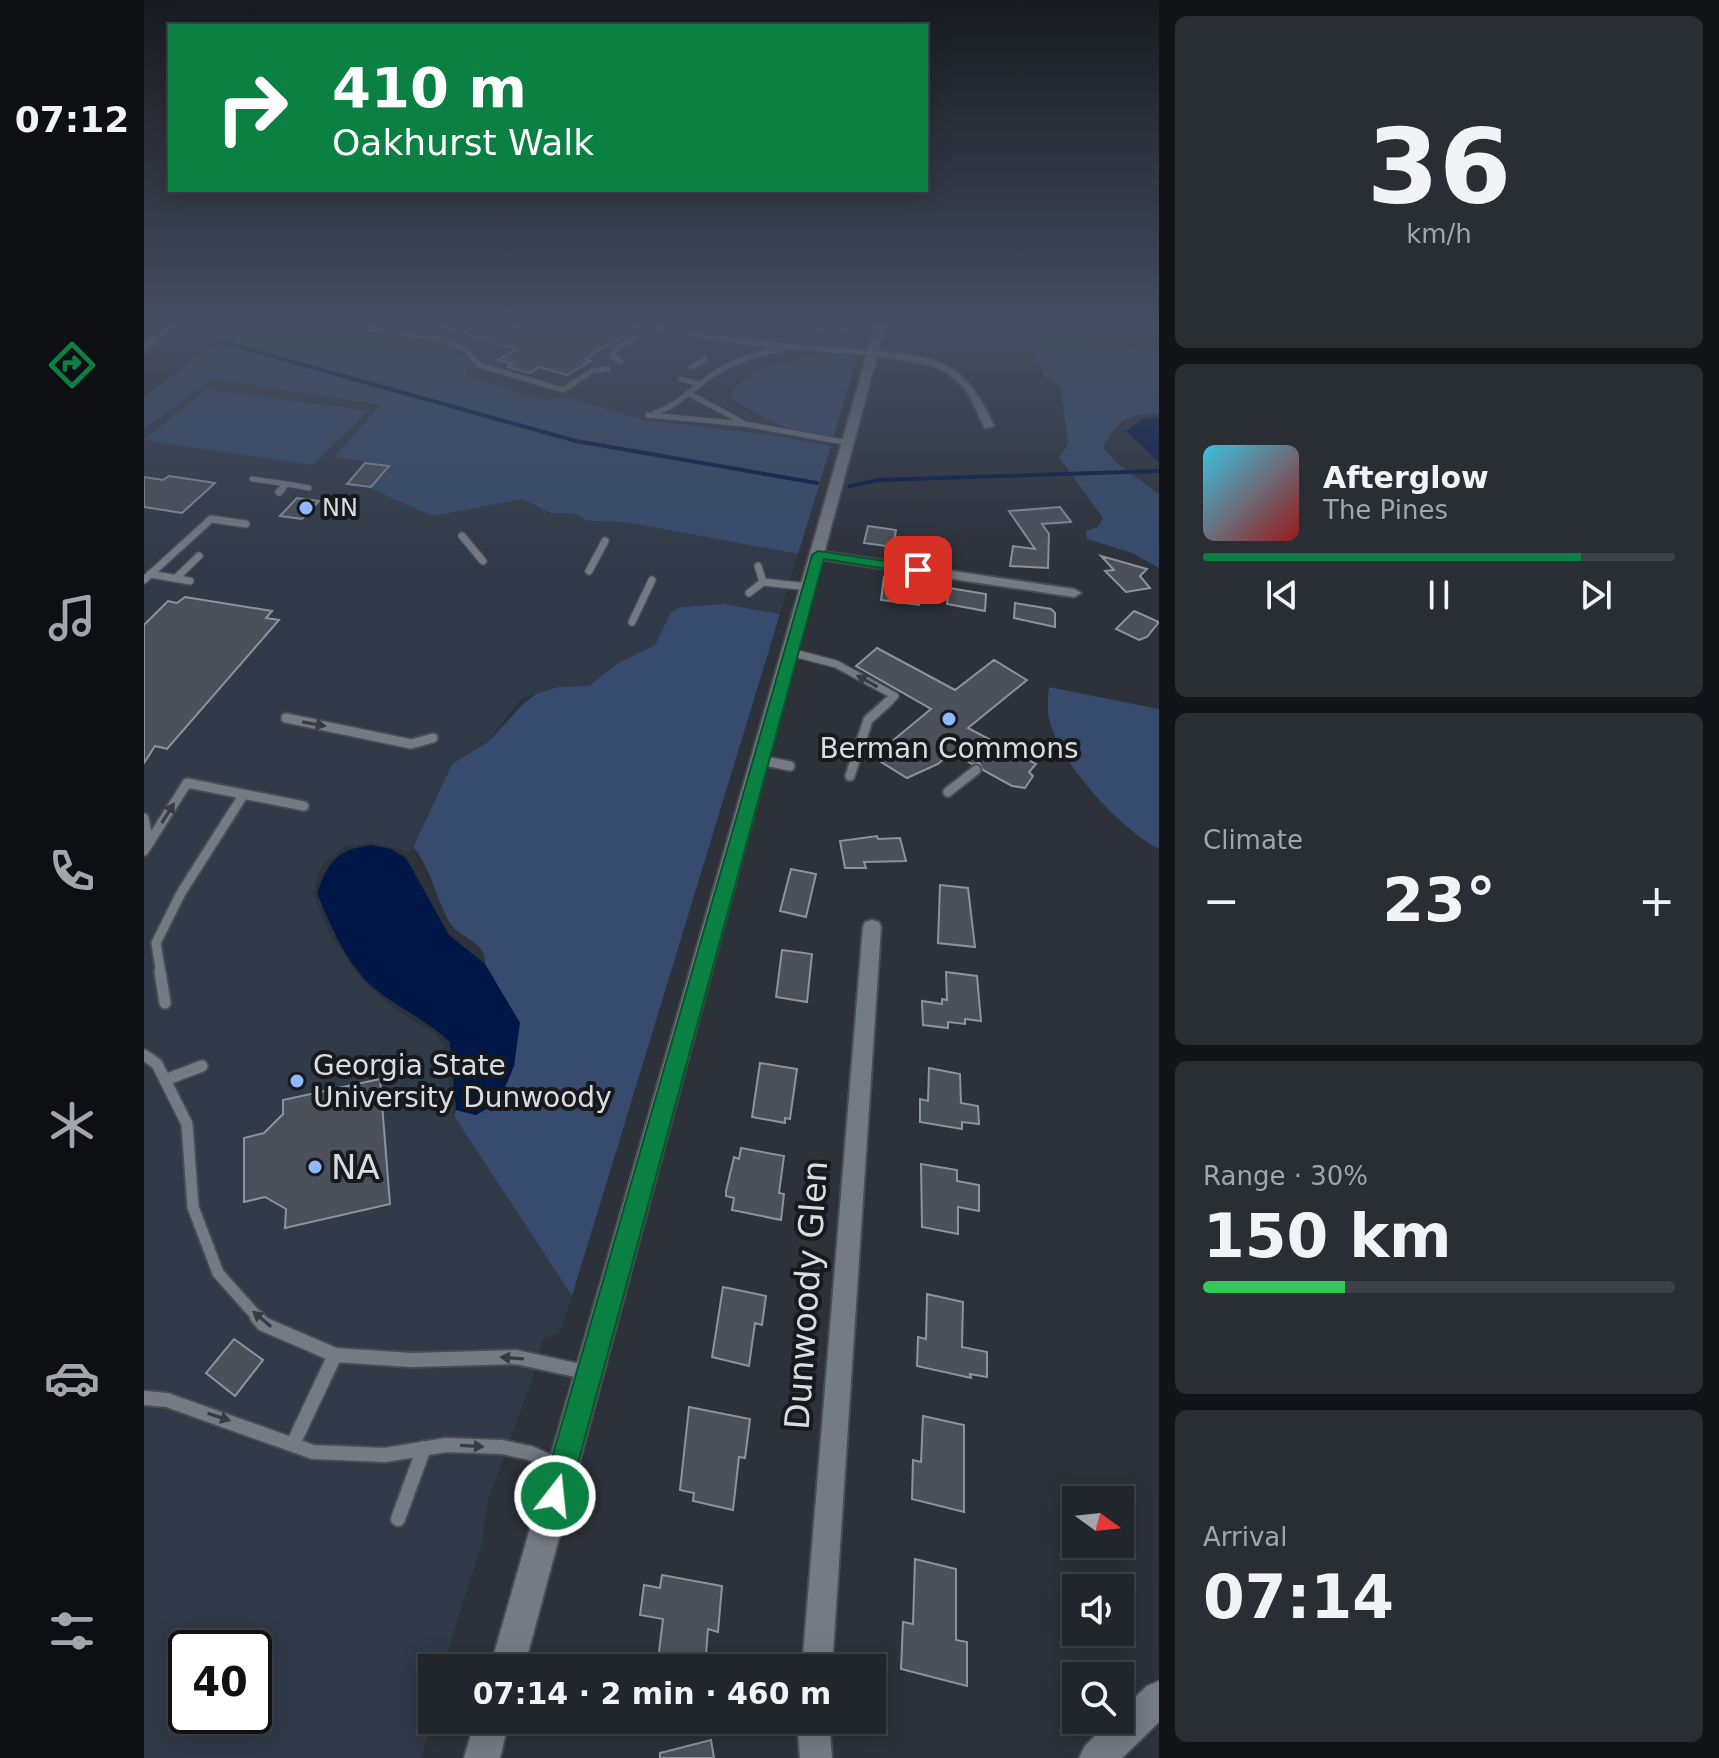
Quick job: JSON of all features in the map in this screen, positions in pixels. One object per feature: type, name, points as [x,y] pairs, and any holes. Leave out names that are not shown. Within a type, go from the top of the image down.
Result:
[{"type":"street","points":[[511,1654],[859,405]]},
{"type":"street","points":[[979,405],[989,426]]},
{"type":"street","points":[[818,555],[1074,593]]},
{"type":"street","name":"Dunwoody Glen","points":[[818,1654],[872,927]]},
{"type":"street","points":[[1097,1758],[1159,1698]]},
{"type":"street","points":[[482,1758],[488,1734]]},
{"type":"street","points":[[814,1734],[816,1758]]},
{"type":"lane","points":[[677,405],[648,415],[745,424],[849,443]]},
{"type":"lane","points":[[710,405],[745,424]]},
{"type":"lane","points":[[252,479],[309,488]]},
{"type":"lane","points":[[279,492],[287,484]]},
{"type":"lane","points":[[147,577],[211,519],[246,524]]},
{"type":"lane","points":[[462,536],[483,561]]},
{"type":"lane","points":[[589,571],[605,541]]},
{"type":"lane","points":[[176,578],[199,556]]},
{"type":"lane","points":[[758,566],[763,582]]},
{"type":"lane","points":[[147,577],[190,581]]},
{"type":"lane","points":[[632,622],[652,580]]},
{"type":"lane","points":[[749,593],[763,582],[809,587]]},
{"type":"lane","points":[[790,652],[840,666],[895,696],[868,720],[850,776]]},
{"type":"lane","points":[[286,718],[411,744],[433,738]]},
{"type":"lane","points":[[760,760],[790,766]]},
{"type":"lane","points":[[948,792],[976,770]]},
{"type":"lane","points":[[146,847],[187,783],[304,806]]},
{"type":"lane","points":[[165,1003],[156,943],[181,893],[244,794]]},
{"type":"lane","points":[[144,818],[146,847]]},
{"type":"lane","points":[[144,1055],[157,1064],[187,1124],[193,1207],[218,1273],[263,1324],[335,1355],[411,1360],[516,1357],[589,1373]]},
{"type":"lane","points":[[165,1080],[202,1066]]},
{"type":"lane","points":[[293,1444],[335,1355]]},
{"type":"lane","points":[[144,1398],[167,1400],[313,1452],[385,1455],[446,1445],[502,1447],[530,1453],[563,1467]]},
{"type":"lane","points":[[398,1519],[424,1448]]},
{"type":"shaded area","points":[[144,405],[177,405],[144,429]]},
{"type":"shaded area","name":"Georgia State University Dunwoody","points":[[177,405],[382,406],[335,457],[390,465],[371,488],[433,516],[523,499],[550,513],[573,513],[589,521],[625,522],[798,554],[780,614],[724,604],[681,607],[671,612],[655,645],[618,663],[589,686],[558,687],[521,699],[488,742],[452,764],[410,852],[372,843],[344,847],[322,865],[313,893],[331,936],[360,978],[389,1005],[434,1033],[444,1045],[454,1116],[572,1296],[559,1334],[544,1338],[541,1344],[533,1376],[488,1501],[481,1547],[447,1654],[418,1654],[418,1734],[428,1734],[422,1758],[144,1758],[144,429]]},
{"type":"shaded area","points":[[187,405],[324,405],[368,411],[312,465],[144,440]]},
{"type":"shaded area","points":[[381,405],[595,405],[644,420],[772,435],[831,446],[798,554],[625,522],[589,521],[573,513],[550,513],[523,499],[433,516],[370,488],[389,465],[334,457]]},
{"type":"shaded area","points":[[598,405],[741,405],[753,415],[820,435],[834,436],[831,446],[772,435],[644,420]]},
{"type":"shaded area","points":[[743,405],[843,405],[834,436],[805,433]]},
{"type":"shaded area","points":[[1063,405],[1159,405],[1159,413],[1124,420],[1103,448],[1119,465],[1159,494],[1159,568],[1132,553],[1087,539],[1086,531],[1098,527],[1103,518],[1059,457],[1068,445]]},
{"type":"shaded area","points":[[1159,417],[1159,462],[1126,431],[1143,419]]},
{"type":"shaded area","points":[[724,604],[780,614],[572,1296],[454,1116],[456,1110],[476,1115],[520,1023],[485,964],[482,950],[450,923],[424,864],[413,847],[452,764],[488,742],[524,703],[536,694],[558,687],[589,686],[618,663],[655,645],[671,612],[681,607]]},
{"type":"shaded area","points":[[1049,687],[1159,709],[1159,849],[1110,811],[1064,754],[1048,714]]},
{"type":"shaded area","points":[[371,845],[391,849],[406,858],[449,935],[485,964],[520,1023],[514,1066],[499,1102],[476,1115],[456,1110],[450,1042],[364,979],[340,944],[317,893],[335,859],[349,850]]},
{"type":"building","points":[[365,463],[389,466],[371,487],[347,484]]},
{"type":"building","points":[[169,476],[215,483],[182,513],[144,507],[144,477],[163,480]]},
{"type":"building","name":"NN","points":[[297,498],[319,501],[302,519],[280,516]]},
{"type":"building","points":[[1060,507],[1071,522],[1042,524],[1049,534],[1048,568],[1010,566],[1013,546],[1035,549],[1009,511]]},
{"type":"building","points":[[868,526],[896,530],[893,547],[864,543]]},
{"type":"building","points":[[1101,556],[1147,569],[1140,576],[1150,588],[1126,592],[1105,571],[1114,570]]},
{"type":"building","points":[[884,577],[900,580],[898,587],[921,590],[919,605],[881,600]]},
{"type":"building","points":[[949,588],[986,594],[985,611],[947,604]]},
{"type":"building","points":[[185,597],[272,611],[266,618],[279,620],[167,749],[155,746],[144,763],[144,625],[168,601],[177,603]]},
{"type":"building","points":[[1015,603],[1051,609],[1055,613],[1055,627],[1014,618]]},
{"type":"building","points":[[1134,611],[1159,622],[1147,637],[1139,640],[1116,629]]},
{"type":"building","name":"Berman Commons","points":[[877,648],[955,690],[994,660],[1027,680],[968,728],[1036,764],[1029,772],[1033,776],[1025,788],[1012,786],[983,770],[979,763],[972,764],[951,752],[938,764],[907,778],[873,757],[931,709],[856,666]]},
{"type":"building","points":[[877,836],[878,839],[900,838],[906,861],[864,862],[866,868],[845,868],[840,841]]},
{"type":"building","points":[[791,869],[816,874],[806,917],[780,911]]},
{"type":"building","points":[[940,885],[968,888],[975,947],[938,943]]},
{"type":"building","points":[[782,950],[812,954],[807,1002],[776,997]]},
{"type":"building","points":[[946,972],[977,976],[981,1021],[965,1019],[965,1024],[948,1022],[948,1028],[923,1025],[922,1001],[942,1004],[942,999],[947,1000]]},
{"type":"building","points":[[760,1063],[797,1069],[790,1119],[785,1118],[785,1123],[752,1117]]},
{"type":"building","points":[[929,1068],[960,1074],[961,1103],[978,1106],[979,1124],[962,1122],[962,1129],[920,1122],[920,1099],[928,1101]]},
{"type":"building","name":"NA","points":[[380,1079],[390,1204],[285,1228],[286,1209],[265,1197],[244,1202],[244,1138],[264,1133],[283,1114],[283,1100]]},
{"type":"building","points":[[741,1148],[784,1156],[779,1193],[784,1194],[781,1220],[732,1210],[734,1198],[726,1196],[726,1191],[734,1157],[739,1159]]},
{"type":"building","points":[[921,1164],[957,1170],[957,1181],[979,1185],[979,1211],[958,1207],[958,1234],[922,1227]]},
{"type":"building","points":[[723,1287],[766,1296],[762,1325],[755,1323],[749,1366],[712,1357]]},
{"type":"building","points":[[927,1294],[963,1302],[962,1347],[987,1352],[987,1377],[970,1374],[971,1378],[917,1366],[918,1337],[926,1339]]},
{"type":"building","points":[[234,1339],[263,1360],[235,1396],[206,1373]]},
{"type":"building","points":[[689,1407],[750,1419],[745,1458],[739,1457],[733,1510],[693,1501],[694,1493],[680,1490]]},
{"type":"building","points":[[923,1416],[964,1425],[964,1512],[912,1499],[913,1460],[921,1462]]},
{"type":"building","points":[[915,1559],[956,1569],[956,1640],[967,1642],[967,1686],[901,1669],[903,1622],[913,1624]]},
{"type":"building","points":[[662,1575],[722,1586],[718,1632],[708,1629],[706,1654],[659,1654],[663,1619],[640,1615],[644,1585],[660,1588]]},
{"type":"building","points":[[711,1740],[714,1758],[660,1758],[660,1753]]},
{"type":"waterway","points":[[447,405],[576,441],[817,483]]},
{"type":"waterway","points":[[850,486],[879,480],[1159,471]]},
{"type":"place","name":"NN","points":[[306,508]]},
{"type":"place","name":"Berman Commons","points":[[949,719]]},
{"type":"place","name":"Georgia State University Dunwoody","points":[[297,1081]]},
{"type":"place","name":"NA","points":[[315,1167]]},
{"type":"route","points":[[555,1496],[818,555],[918,570]]}]
